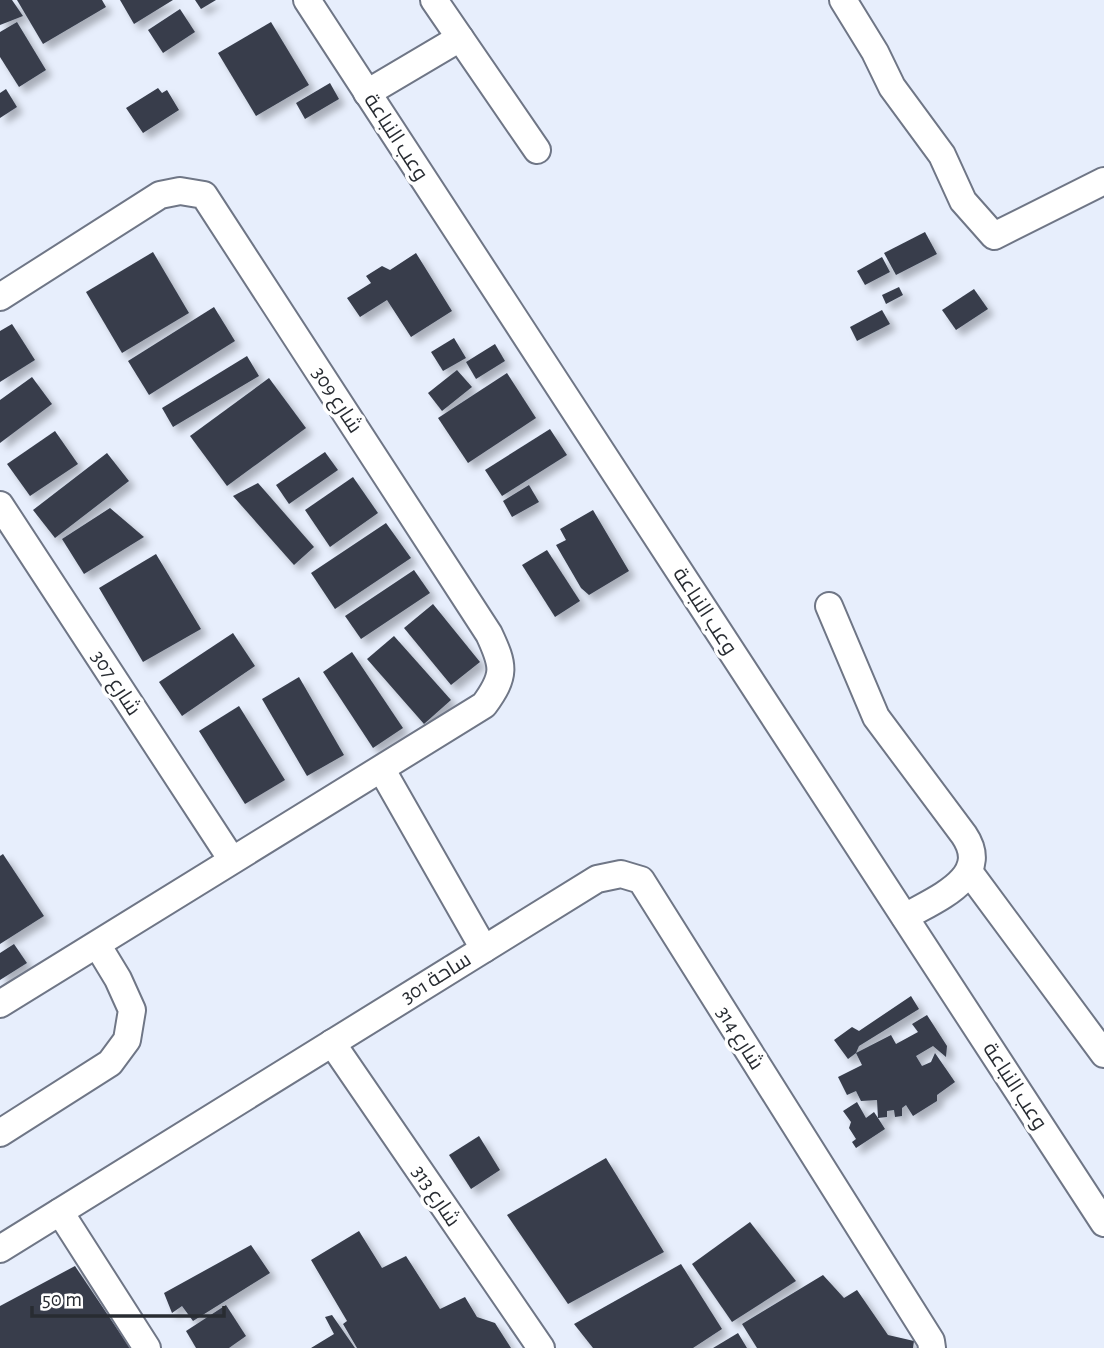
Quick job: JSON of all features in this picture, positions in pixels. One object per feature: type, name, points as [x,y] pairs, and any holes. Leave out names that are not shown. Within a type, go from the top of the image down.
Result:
[{"type":"street","name":"وعب النباعة","points":[[307,0],[1104,1223]]},
{"type":"street","points":[[434,0],[537,150]]},
{"type":"street","points":[[843,0],[875,52],[892,87],[942,155],[962,201],[993,236],[1104,181]]},
{"type":"street","points":[[367,93],[460,38]]},
{"type":"street","name":"شارع 309","points":[[0,297],[160,195],[180,191],[204,195],[489,634],[503,663],[497,687],[484,705],[382,770]]},
{"type":"street","name":"شارع 307","points":[[0,505],[232,860]]},
{"type":"street","points":[[828,606],[876,717],[970,844],[973,863],[970,873],[959,885],[905,917]]},
{"type":"street","points":[[0,1004],[382,770]]},
{"type":"street","name":"ساحة 301","points":[[0,1249],[484,948],[382,770]]},
{"type":"street","points":[[970,873],[1104,1054]]},
{"type":"street","name":"شارع 314","points":[[484,948],[597,879],[621,874],[641,880],[931,1340],[932,1348]]},
{"type":"street","points":[[0,1133],[110,1063],[127,1040],[132,1010],[118,979],[98,946]]},
{"type":"street","name":"شارع 313","points":[[332,1043],[541,1348]]},
{"type":"street","points":[[60,1212],[147,1348]]},
{"type":"building","points":[[0,0],[12,0],[23,16],[0,25]]},
{"type":"building","points":[[17,0],[102,0],[106,7],[43,44]]},
{"type":"building","points":[[120,0],[173,0],[134,24]]},
{"type":"building","points":[[195,0],[216,0],[201,9]]},
{"type":"building","points":[[180,9],[195,32],[163,53],[148,30]]},
{"type":"building","points":[[17,22],[46,70],[19,87],[0,57],[0,32]]},
{"type":"building","points":[[271,22],[309,85],[256,116],[218,53]]},
{"type":"building","points":[[330,83],[339,99],[305,119],[296,103]]},
{"type":"building","points":[[158,88],[162,93],[167,90],[179,110],[143,133],[126,108]]},
{"type":"building","points":[[6,89],[17,107],[0,118],[0,93]]},
{"type":"building","points":[[925,232],[937,254],[896,275],[884,253]]},
{"type":"building","points":[[153,252],[189,313],[122,353],[86,292]]},
{"type":"building","points":[[416,253],[452,311],[411,337],[387,300],[360,317],[347,298],[371,283],[366,276],[382,266],[390,270]]},
{"type":"building","points":[[882,257],[890,272],[865,285],[857,271]]},
{"type":"building","points":[[899,287],[903,295],[886,304],[882,295]]},
{"type":"building","points":[[974,289],[988,309],[956,330],[942,310]]},
{"type":"building","points":[[214,307],[235,341],[149,395],[128,361]]},
{"type":"building","points":[[882,310],[890,324],[857,341],[850,327]]},
{"type":"building","points":[[12,324],[35,360],[0,382],[0,331]]},
{"type":"building","points":[[454,338],[466,358],[443,371],[431,352]]},
{"type":"building","points":[[495,344],[505,361],[476,379],[466,362]]},
{"type":"building","points":[[247,356],[259,376],[173,427],[162,408]]},
{"type":"building","points":[[457,370],[472,387],[442,411],[428,393]]},
{"type":"building","points":[[507,373],[536,418],[468,463],[438,418]]},
{"type":"building","points":[[32,377],[52,404],[0,443],[0,400]]},
{"type":"building","points":[[269,378],[306,428],[227,486],[190,436]]},
{"type":"building","points":[[550,429],[567,455],[502,496],[485,470]]},
{"type":"building","points":[[55,431],[78,464],[30,496],[7,464]]},
{"type":"building","points":[[325,452],[338,470],[289,504],[276,485]]},
{"type":"building","points":[[107,453],[129,481],[55,538],[33,510]]},
{"type":"building","points":[[353,477],[378,513],[330,547],[305,510]]},
{"type":"building","points":[[258,483],[314,547],[294,565],[233,496]]},
{"type":"building","points":[[529,485],[539,502],[512,517],[503,501]]},
{"type":"building","points":[[110,508],[144,537],[84,574],[62,539]]},
{"type":"building","points":[[593,510],[629,571],[589,595],[581,588],[556,545],[566,540],[560,529]]},
{"type":"building","points":[[386,523],[411,558],[335,609],[311,573]]},
{"type":"building","points":[[547,550],[580,601],[555,617],[522,565]]},
{"type":"building","points":[[156,554],[201,629],[143,662],[99,588]]},
{"type":"building","points":[[414,570],[430,593],[361,639],[345,616]]},
{"type":"building","points":[[433,604],[480,662],[451,685],[404,628]]},
{"type":"building","points":[[233,633],[255,666],[182,716],[159,682]]},
{"type":"building","points":[[394,636],[451,700],[424,724],[367,659]]},
{"type":"building","points":[[352,652],[403,728],[373,748],[323,672]]},
{"type":"building","points":[[299,677],[344,755],[307,776],[262,699]]},
{"type":"building","points":[[239,706],[285,780],[245,804],[199,731]]},
{"type":"building","points":[[3,854],[44,916],[0,944],[0,856]]},
{"type":"building","points":[[14,944],[27,963],[0,980],[0,953]]},
{"type":"building","points":[[911,996],[919,1009],[859,1046],[856,1053],[848,1059],[834,1040],[852,1027],[859,1031]]},
{"type":"building","points":[[927,1015],[947,1046],[946,1057],[933,1046],[916,1056],[922,1066],[931,1062],[935,1053],[955,1082],[937,1095],[937,1101],[913,1116],[906,1105],[902,1108],[902,1116],[895,1117],[894,1110],[887,1111],[887,1117],[878,1118],[877,1100],[861,1101],[856,1091],[847,1095],[838,1077],[862,1065],[856,1053],[891,1035],[896,1044],[918,1032],[912,1024]]},
{"type":"building","points":[[857,1102],[866,1118],[874,1112],[885,1129],[856,1148],[852,1142],[856,1139],[849,1128],[851,1122],[843,1111]]},
{"type":"building","points":[[479,1136],[500,1170],[471,1189],[449,1155]]},
{"type":"building","points":[[606,1158],[664,1252],[568,1304],[507,1215]]},
{"type":"building","points":[[750,1222],[796,1281],[732,1322],[692,1264]]},
{"type":"building","points":[[359,1231],[382,1268],[406,1256],[440,1309],[465,1297],[477,1317],[495,1323],[511,1348],[357,1348],[343,1324],[347,1321],[311,1260]]},
{"type":"building","points":[[251,1245],[270,1273],[193,1321],[182,1306],[172,1313],[164,1293]]},
{"type":"building","points":[[681,1264],[722,1329],[693,1348],[593,1348],[574,1324]]},
{"type":"building","points":[[75,1266],[130,1348],[0,1348],[0,1306]]},
{"type":"building","points":[[823,1275],[844,1298],[857,1290],[888,1335],[914,1341],[913,1348],[757,1348],[742,1324]]},
{"type":"building","points":[[226,1305],[246,1336],[229,1348],[196,1348],[186,1331]]},
{"type":"building","points":[[332,1315],[355,1348],[311,1348],[334,1334],[325,1317]]},
{"type":"building","points":[[738,1333],[747,1348],[713,1348]]}]
